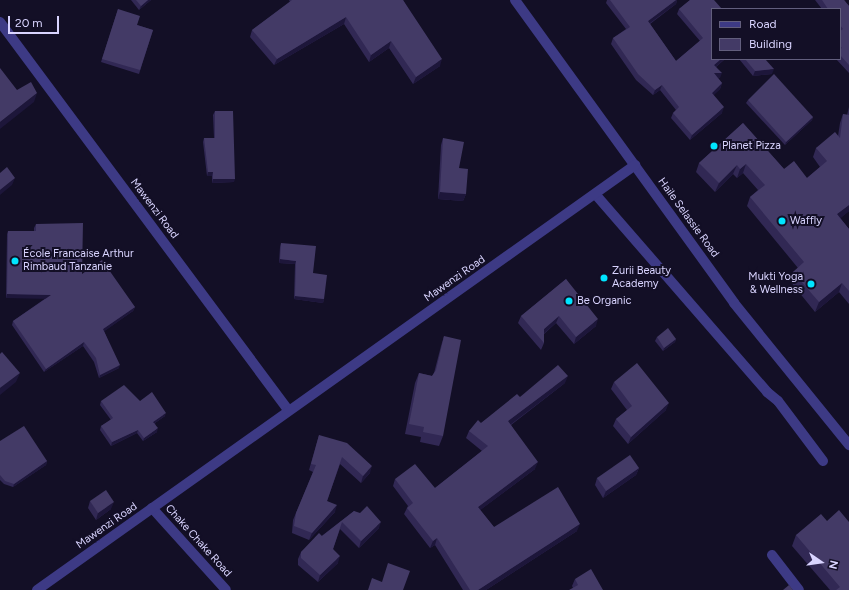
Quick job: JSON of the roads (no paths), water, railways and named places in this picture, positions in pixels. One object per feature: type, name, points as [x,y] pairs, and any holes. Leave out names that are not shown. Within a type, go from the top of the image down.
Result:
[{"type":"street","name":"Haile Selassie Road","points":[[515,0],[734,303],[849,445]]},
{"type":"street","name":"Mawenzi Road","points":[[0,22],[288,410]]},
{"type":"street","name":"Mawenzi Road","points":[[37,590],[288,410],[596,195],[635,165]]},
{"type":"street","points":[[596,195],[767,392],[778,401],[823,461]]},
{"type":"street","name":"Chake Chake Road","points":[[152,508],[226,590]]},
{"type":"street","points":[[772,555],[799,590]]},
{"type":"place","name":"Planet Pizza","points":[[714,146]]},
{"type":"place","name":"Waffly","points":[[782,221]]},
{"type":"place","name":"École Francaise Arthur Rimbaud Tanzanie","points":[[15,261]]},
{"type":"place","name":"Zurii Beauty Academy","points":[[604,278]]},
{"type":"place","name":"Mukti Yoga & Wellness","points":[[811,284]]},
{"type":"place","name":"Be Organic","points":[[569,301]]}]
